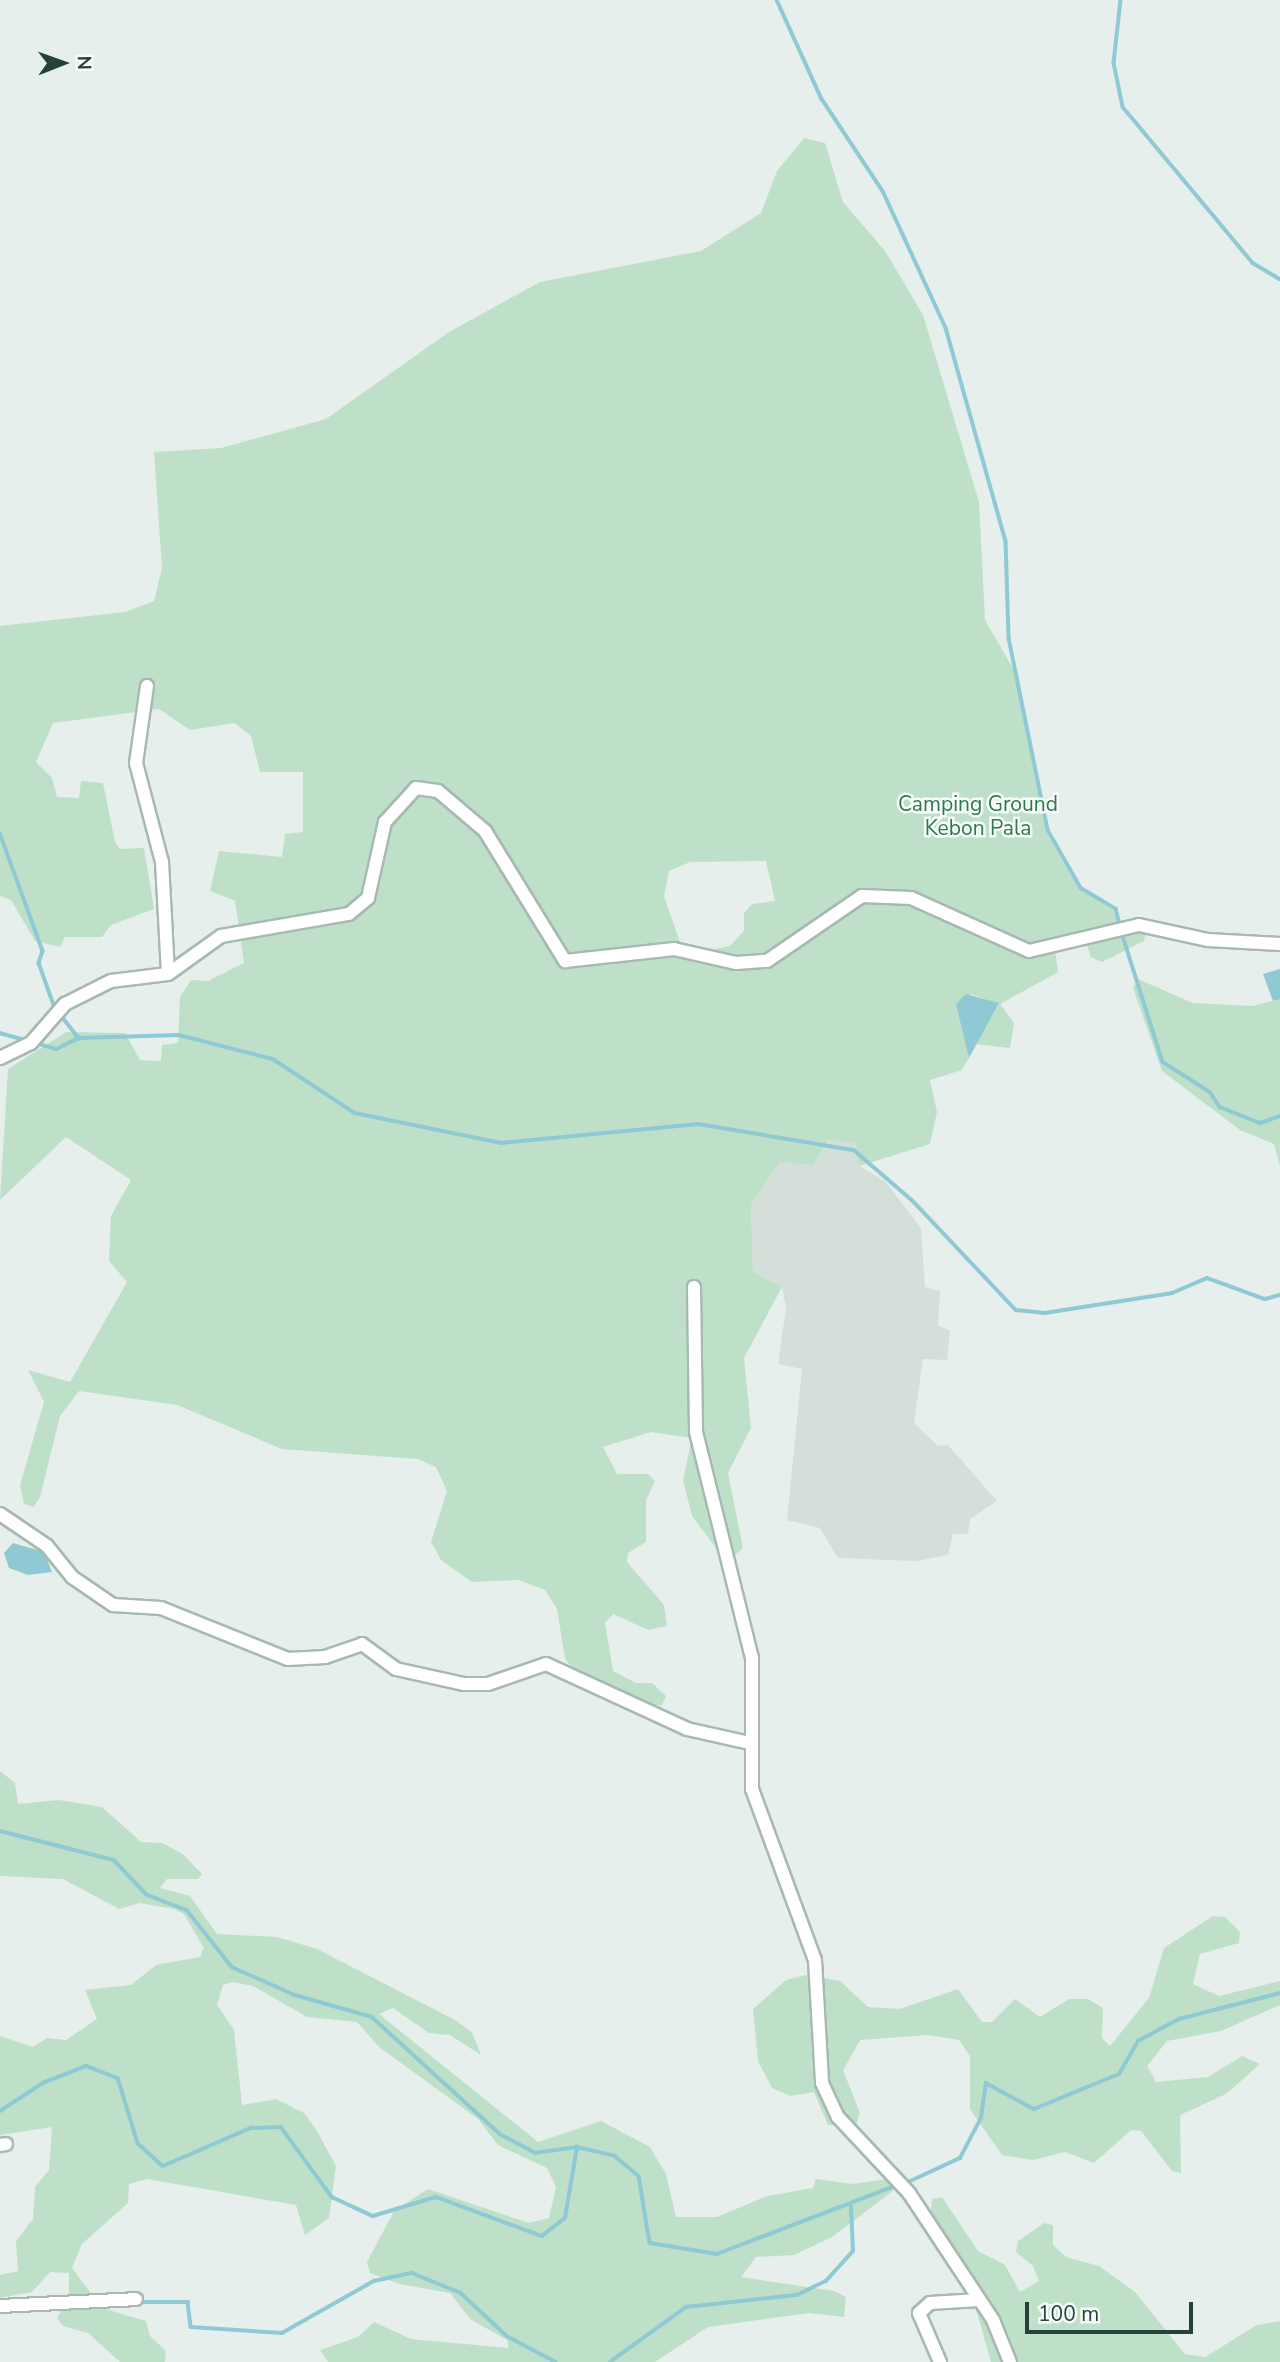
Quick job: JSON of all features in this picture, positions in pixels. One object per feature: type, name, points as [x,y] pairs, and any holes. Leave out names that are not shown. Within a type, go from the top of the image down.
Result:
[{"type":"street","points":[[147,686],[136,762],[162,862],[168,974]]},
{"type":"street","points":[[0,1058],[34,1038],[65,1004],[111,981],[168,974],[221,936],[349,914],[368,898],[385,822],[416,788],[438,791],[460,805],[485,831],[565,961],[674,949],[736,963],[767,961],[862,896],[911,898],[1029,951],[1109,929],[1129,930],[1139,925],[1208,940],[1280,944]]},
{"type":"street","points":[[694,1287],[696,1432],[752,1658],[750,1742],[758,1814],[815,1960],[822,2083],[838,2117],[899,2178],[979,2300],[1010,2362]]},
{"type":"street","points":[[0,1514],[47,1546],[72,1577],[113,1605],[162,1608],[288,1659],[325,1657],[362,1644],[396,1669],[464,1684],[488,1684],[546,1664],[687,1729],[750,1742]]},
{"type":"street","points":[[0,2306],[136,2299]]},
{"type":"street","points":[[940,2362],[919,2313],[930,2303],[979,2300]]},
{"type":"shaded area","points":[[828,1140],[855,1143],[859,1166],[885,1181],[921,1228],[925,1287],[940,1291],[938,1325],[950,1331],[947,1360],[923,1359],[914,1423],[938,1446],[948,1445],[997,1501],[970,1519],[968,1534],[953,1534],[948,1555],[916,1561],[838,1558],[820,1528],[787,1520],[802,1369],[778,1364],[786,1308],[782,1287],[753,1272],[751,1205],[780,1162],[815,1164]]},
{"type":"green space","name":"Camping Ground Kebon Pala","points":[[804,138],[825,143],[843,202],[885,251],[923,315],[979,502],[985,620],[1014,670],[1046,831],[1079,889],[1114,911],[1119,926],[1148,923],[1144,941],[1102,962],[1091,957],[1083,934],[1054,944],[1058,972],[1000,1004],[1014,1023],[1010,1048],[975,1044],[999,1004],[971,994],[963,1024],[969,1058],[962,1070],[930,1080],[937,1112],[930,1144],[859,1166],[855,1143],[828,1140],[814,1165],[780,1162],[751,1205],[753,1272],[782,1287],[744,1358],[751,1428],[728,1473],[743,1548],[735,1555],[716,1548],[692,1516],[683,1480],[692,1438],[651,1432],[603,1447],[617,1474],[648,1474],[655,1481],[646,1500],[646,1542],[628,1553],[627,1562],[664,1605],[667,1626],[648,1630],[613,1614],[605,1623],[613,1671],[636,1683],[652,1683],[666,1696],[662,1705],[652,1705],[575,1671],[565,1659],[557,1609],[545,1590],[518,1580],[472,1582],[441,1560],[431,1542],[447,1491],[436,1467],[417,1459],[282,1449],[177,1405],[79,1391],[60,1416],[40,1497],[34,1507],[24,1504],[20,1485],[44,1402],[28,1370],[70,1382],[127,1282],[109,1261],[111,1216],[131,1180],[66,1137],[0,1200],[8,1069],[66,1032],[125,1033],[140,1060],[161,1061],[162,1045],[178,1043],[180,997],[191,980],[208,981],[244,963],[235,901],[210,891],[219,851],[282,857],[285,834],[303,832],[303,772],[260,772],[251,736],[235,723],[190,730],[159,709],[53,723],[36,762],[52,778],[57,797],[79,798],[81,781],[103,783],[115,842],[120,849],[144,848],[154,909],[111,925],[102,937],[65,937],[60,947],[35,941],[11,900],[0,896],[0,626],[125,612],[154,601],[162,568],[154,452],[221,448],[326,419],[449,332],[540,282],[701,251],[761,213],[777,171]],"holes":[[[766,861],[775,901],[752,904],[744,913],[744,931],[730,946],[710,950],[681,945],[664,896],[669,871],[690,862]]]},
{"type":"green space","points":[[1138,979],[1193,1003],[1252,1006],[1280,999],[1280,1167],[1274,1144],[1240,1130],[1162,1071],[1133,988]]},
{"type":"green space","points":[[0,1771],[15,1783],[18,1804],[59,1800],[102,1807],[141,1842],[162,1843],[183,1854],[202,1874],[198,1879],[167,1879],[160,1888],[190,1896],[217,1934],[277,1937],[317,1949],[455,2020],[472,2032],[481,2055],[450,2035],[429,2033],[393,2008],[379,2014],[538,2142],[601,2121],[650,2147],[666,2174],[676,2217],[717,2217],[767,2196],[813,2188],[816,2179],[853,2184],[887,2179],[894,2190],[832,2237],[794,2255],[756,2257],[741,2277],[834,2291],[846,2297],[844,2317],[809,2313],[708,2327],[655,2362],[328,2362],[320,2350],[358,2337],[374,2322],[411,2339],[509,2348],[507,2340],[470,2319],[450,2293],[399,2284],[370,2273],[367,2262],[394,2211],[428,2189],[529,2223],[549,2218],[556,2187],[547,2168],[498,2145],[478,2119],[379,2047],[357,2022],[307,2017],[253,1986],[233,1982],[223,1985],[217,2005],[234,2030],[242,2105],[276,2099],[304,2113],[336,2166],[329,2218],[305,2235],[296,2205],[147,2179],[129,2184],[128,2203],[82,2244],[72,2268],[102,2308],[146,2321],[150,2336],[166,2351],[165,2362],[120,2362],[88,2333],[63,2326],[57,2318],[69,2297],[69,2273],[50,2272],[32,2292],[0,2298],[0,2275],[18,2271],[16,2241],[33,2219],[35,2187],[49,2170],[52,2127],[0,2135],[0,2036],[33,2047],[47,2038],[66,2040],[97,2019],[85,1990],[131,1985],[156,1965],[200,1957],[204,1948],[184,1914],[174,1909],[140,1903],[119,1909],[63,1879],[0,1876]]},
{"type":"green space","points":[[1213,1916],[1225,1917],[1240,1932],[1239,1943],[1200,1954],[1193,1984],[1219,1996],[1280,1981],[1280,2005],[1221,2031],[1167,2041],[1147,2066],[1156,2082],[1208,2077],[1242,2056],[1260,2064],[1226,2094],[1180,2115],[1181,2173],[1172,2171],[1141,2131],[1131,2130],[1094,2163],[1065,2152],[1033,2160],[1002,2155],[970,2109],[970,2056],[959,2040],[928,2035],[860,2040],[843,2070],[860,2113],[856,2125],[828,2125],[814,2092],[790,2096],[772,2088],[758,2061],[753,2009],[786,1980],[806,1975],[840,1981],[868,2007],[900,2009],[958,1989],[982,2022],[992,2022],[1015,1999],[1040,2017],[1069,1999],[1088,1999],[1103,2008],[1102,2038],[1110,2046],[1149,1998],[1164,1948]]},
{"type":"green space","points":[[942,2197],[978,2251],[1005,2265],[1020,2292],[1039,2281],[1033,2266],[1016,2252],[1018,2241],[1044,2223],[1053,2225],[1053,2245],[1066,2257],[1099,2266],[1135,2292],[1185,2354],[1205,2357],[1257,2325],[1280,2321],[1280,2362],[991,2362],[976,2309],[929,2230],[932,2199]]},
{"type":"water","points":[[1280,969],[1280,999],[1273,1001],[1263,974]]},
{"type":"water","points":[[966,994],[999,1003],[969,1058],[956,1004]]},
{"type":"water","points":[[13,1543],[44,1552],[52,1572],[28,1575],[9,1568],[4,1553]]},
{"type":"waterway","points":[[777,0],[822,99],[883,191],[946,328],[1006,541],[1009,638],[1048,830],[1081,888],[1116,909],[1120,925]]},
{"type":"waterway","points":[[1121,0],[1114,63],[1123,107],[1253,263],[1280,279]]},
{"type":"waterway","points":[[0,833],[43,951],[39,963],[55,1008]]},
{"type":"waterway","points":[[1122,933],[1163,1062],[1210,1092],[1220,1107],[1260,1123],[1280,1116]]},
{"type":"waterway","points":[[60,1014],[79,1038],[179,1035],[273,1059],[355,1113],[501,1143],[698,1124],[854,1150],[913,1201],[1016,1310],[1045,1313],[1172,1293],[1207,1278],[1265,1299],[1280,1295]]},
{"type":"waterway","points":[[0,1033],[57,1049],[79,1038]]},
{"type":"waterway","points":[[0,1831],[114,1860],[147,1895],[187,1910],[232,1967],[295,1995],[372,2017],[500,2134],[535,2153],[577,2147]]},
{"type":"waterway","points":[[906,2183],[960,2158],[981,2118],[986,2083],[1034,2109],[1119,2074],[1138,2041],[1179,2019],[1280,1993]]},
{"type":"waterway","points":[[0,2111],[43,2083],[86,2066],[118,2078],[138,2143],[163,2166],[251,2128],[281,2127],[332,2197],[373,2216],[436,2197],[542,2236],[565,2218],[577,2147],[615,2156],[639,2176],[650,2243],[717,2254],[898,2185]]},
{"type":"waterway","points":[[610,2362],[686,2307],[797,2295],[826,2281],[853,2251],[851,2207]]},
{"type":"waterway","points":[[138,2302],[188,2302],[191,2327],[282,2333],[374,2281],[412,2273],[461,2293],[507,2336],[556,2362]]}]
